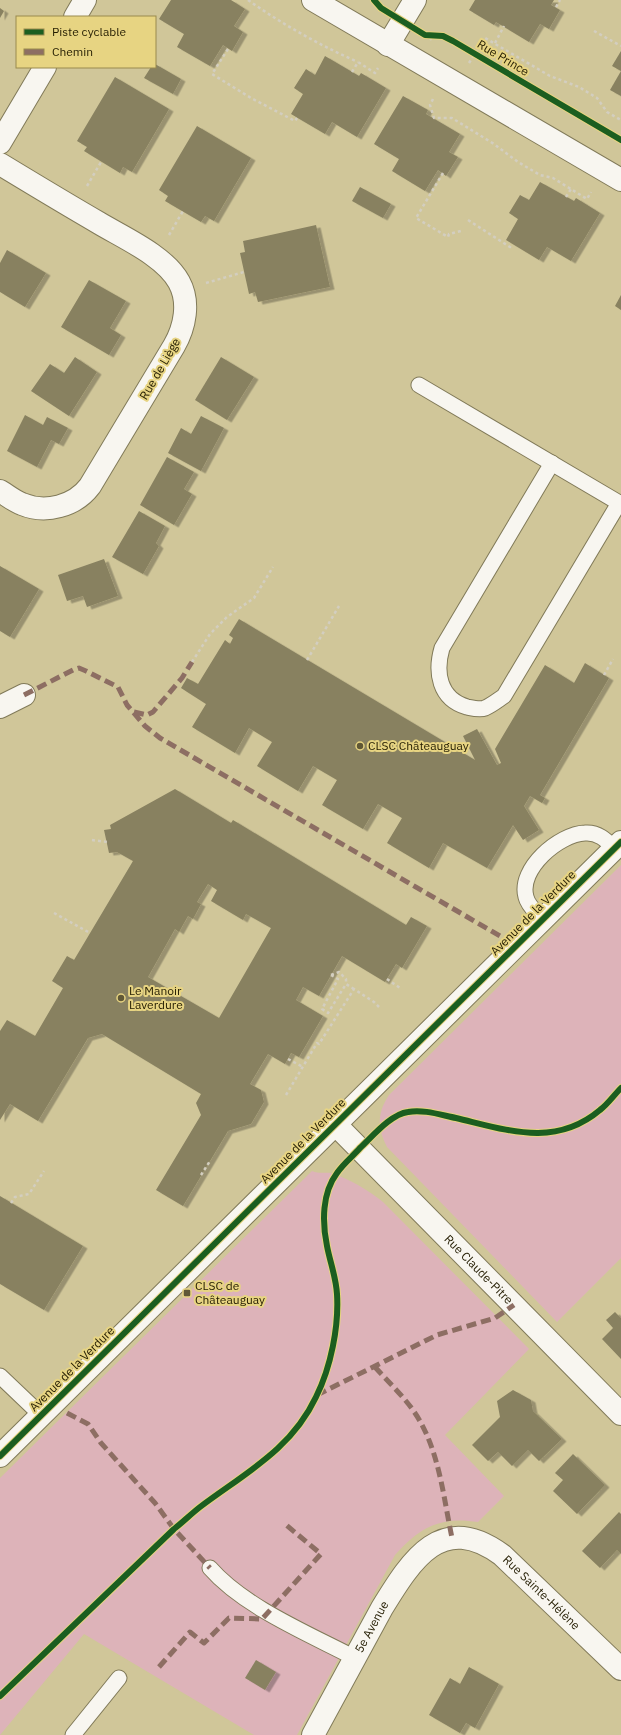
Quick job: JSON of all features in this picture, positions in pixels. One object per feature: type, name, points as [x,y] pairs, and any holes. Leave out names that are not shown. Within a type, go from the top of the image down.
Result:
[{"type":"street","points":[[76,16],[85,0]]},
{"type":"street","points":[[313,0],[621,180]]},
{"type":"street","points":[[388,45],[415,0]]},
{"type":"street","points":[[0,143],[44,68]]},
{"type":"street","name":"Rue de Liège","points":[[0,164],[159,259],[180,282],[184,295],[186,312],[177,341],[90,486],[83,495],[66,505],[44,508],[22,504],[0,491]]},
{"type":"street","points":[[0,707],[24,695]]},
{"type":"street","name":"Avenue de la Verdure","points":[[0,1456],[618,845]]},
{"type":"street","name":"Rue Claude-Pitre","points":[[336,1125],[621,1414]]},
{"type":"street","name":"5e Avenue","points":[[313,1735],[385,1603],[412,1564],[430,1546],[452,1538]]},
{"type":"street","name":"Rue Sainte-Hélène","points":[[452,1538],[475,1540],[502,1555],[621,1669]]},
{"type":"lane","points":[[419,385],[552,463],[620,503],[504,696],[484,708],[473,708],[461,705],[450,697],[442,686],[438,673],[438,660],[442,648],[552,463]]},
{"type":"lane","points":[[542,919],[526,899],[525,891],[531,869],[544,853],[563,840],[585,833],[600,836],[618,845]]},
{"type":"lane","points":[[0,1376],[41,1415]]},
{"type":"lane","points":[[210,1568],[230,1587],[268,1613],[355,1658]]},
{"type":"lane","points":[[72,1735],[119,1678]]},
{"type":"path","points":[[248,0],[328,49],[358,62]]},
{"type":"path","points":[[556,8],[560,0]]},
{"type":"path","points":[[402,21],[425,35],[443,36]]},
{"type":"path","points":[[495,43],[504,26]]},
{"type":"path","points":[[594,30],[621,46]]},
{"type":"path","points":[[467,65],[471,52],[485,38],[550,76],[569,83],[597,98],[607,112],[621,120]]},
{"type":"path","points":[[228,48],[212,74],[251,98],[295,121],[297,118]]},
{"type":"path","points":[[84,189],[101,162]]},
{"type":"path","points":[[443,173],[416,218],[448,237],[449,234],[461,231]]},
{"type":"path","points":[[566,197],[571,189]]},
{"type":"path","points":[[167,238],[183,211]]},
{"type":"path","points":[[468,220],[510,247],[511,243]]},
{"type":"path","points":[[203,284],[244,272]]},
{"type":"path","points":[[192,662],[210,634],[227,617],[254,598],[274,567]]},
{"type":"path","points":[[307,660],[339,606]]},
{"type":"path","points":[[604,674],[613,659]]},
{"type":"path","points":[[92,840],[107,842]]},
{"type":"path","points":[[54,913],[90,933]]},
{"type":"path","points":[[339,972],[346,979],[346,984],[328,1013],[322,1009],[338,980],[331,975],[339,972]]},
{"type":"path","points":[[386,979],[400,988]]},
{"type":"path","points":[[346,984],[374,1002],[379,1007]]},
{"type":"path","points":[[286,1095],[317,1043],[319,1044],[354,989]]},
{"type":"path","points":[[288,1059],[302,1067]]},
{"type":"path","points":[[201,1175],[210,1161]]},
{"type":"path","points":[[11,1203],[15,1197],[29,1194],[44,1170]]},
{"type":"shaded area","points":[[621,865],[621,1258],[557,1322],[387,1147],[381,1133],[380,1114],[389,1095]]},
{"type":"shaded area","points":[[312,1171],[331,1173],[345,1178],[365,1189],[383,1202],[529,1349],[445,1435],[504,1496],[478,1522],[442,1522],[413,1537],[395,1555],[297,1735],[254,1735],[84,1634],[0,1735],[0,1478]]},
{"type":"building","points":[[171,0],[231,0],[245,9],[234,26],[243,32],[232,51],[223,45],[210,66],[177,47],[184,34],[159,19]]},
{"type":"building","points":[[475,0],[554,0],[551,5],[560,10],[549,29],[540,24],[529,42],[496,22],[494,25],[469,10]]},
{"type":"building","points":[[0,8],[4,11],[0,18]]},
{"type":"building","points":[[621,51],[621,71],[612,66]]},
{"type":"building","points":[[325,56],[359,76],[361,73],[386,88],[357,137],[332,122],[325,134],[291,114],[303,94],[294,88],[306,69],[315,75]]},
{"type":"building","points":[[156,65],[181,79],[173,94],[144,78],[150,68],[156,68]]},
{"type":"building","points":[[621,71],[621,96],[610,90]]},
{"type":"building","points":[[115,77],[169,109],[132,172],[123,167],[120,173],[84,151],[87,147],[77,141]]},
{"type":"building","points":[[403,96],[428,110],[426,114],[460,134],[449,152],[458,157],[446,176],[438,170],[425,191],[392,171],[399,159],[374,144]]},
{"type":"building","points":[[197,126],[251,158],[214,221],[205,216],[201,222],[165,201],[168,196],[159,190]]},
{"type":"building","points":[[540,182],[574,201],[576,198],[600,213],[571,261],[547,247],[539,260],[506,240],[518,219],[509,213],[520,195],[529,200]]},
{"type":"building","points":[[360,187],[391,204],[383,218],[352,201]]},
{"type":"building","points":[[316,225],[330,287],[258,302],[255,292],[249,294],[240,253],[245,252],[243,241]]},
{"type":"building","points":[[7,250],[46,273],[25,307],[0,292],[0,263]]},
{"type":"building","points":[[89,280],[126,301],[110,328],[121,335],[109,355],[61,327]]},
{"type":"building","points":[[621,295],[621,310],[615,306]]},
{"type":"building","points":[[75,357],[97,372],[69,416],[31,391],[50,364],[64,373]]},
{"type":"building","points":[[221,357],[254,377],[227,420],[195,400]]},
{"type":"building","points":[[25,415],[43,425],[47,417],[68,428],[59,444],[51,440],[37,467],[7,451]]},
{"type":"building","points":[[201,416],[224,428],[201,471],[168,453],[181,428],[191,434]]},
{"type":"building","points":[[167,457],[194,472],[184,489],[192,494],[174,525],[140,505]]},
{"type":"building","points":[[139,511],[165,526],[156,543],[159,546],[143,574],[112,557]]},
{"type":"building","points":[[104,559],[118,596],[87,607],[83,596],[67,601],[58,575]]},
{"type":"building","points":[[0,566],[39,589],[10,637],[0,631]]},
{"type":"building","name":"CLSC Châteauguay","points":[[239,619],[475,760],[463,736],[477,729],[497,765],[501,763],[495,749],[545,665],[574,683],[585,663],[609,678],[540,795],[545,798],[542,803],[530,796],[524,806],[539,830],[523,840],[513,825],[487,868],[443,843],[429,868],[387,843],[402,818],[378,804],[363,829],[322,805],[337,780],[313,766],[298,791],[257,766],[272,742],[249,728],[235,753],[192,727],[206,704],[181,688],[187,678],[198,684],[225,640],[230,644],[233,638],[229,635]]},
{"type":"building","name":"Le Manoir Laverdure","points":[[175,789],[231,823],[233,820],[406,925],[411,917],[427,926],[402,968],[396,964],[385,982],[342,956],[319,996],[303,987],[296,1000],[323,1016],[299,1057],[291,1053],[285,1064],[268,1054],[250,1084],[261,1090],[264,1102],[251,1124],[228,1131],[183,1206],[156,1190],[201,1115],[196,1103],[201,1094],[102,1034],[88,1038],[38,1121],[10,1104],[0,1120],[0,1031],[7,1020],[35,1036],[63,988],[52,981],[67,956],[74,960],[133,861],[117,852],[109,853],[104,830],[111,829],[110,825]],"holes":[[[208,884],[217,890],[211,901],[243,920],[246,914],[271,928],[219,1018],[148,977],[175,929],[179,932],[188,916],[193,919],[201,904],[197,902]]]},
{"type":"building","points":[[0,1196],[83,1246],[44,1310],[0,1284]]},
{"type":"building","points":[[615,1312],[621,1318],[621,1359],[602,1339],[613,1328],[606,1320]]},
{"type":"building","points":[[513,1390],[531,1400],[533,1411],[562,1439],[539,1461],[528,1450],[512,1466],[498,1452],[488,1461],[472,1445],[500,1417],[497,1401]]},
{"type":"building","points":[[573,1454],[605,1485],[577,1514],[553,1491],[563,1480],[555,1473]]},
{"type":"building","points":[[619,1512],[621,1514],[621,1554],[617,1550],[600,1568],[582,1551]]},
{"type":"building","points":[[256,1660],[276,1672],[265,1690],[245,1678]]},
{"type":"building","points":[[469,1667],[499,1684],[475,1728],[466,1723],[460,1733],[429,1715],[450,1678],[460,1684]]},
{"type":"marked path","points":[[134,712],[147,715],[153,712],[182,678],[192,662]]},
{"type":"marked path","points":[[24,695],[79,668],[118,687],[127,705],[145,726],[160,738],[500,936]]},
{"type":"marked path","points":[[317,1395],[437,1335],[495,1318],[514,1305]]},
{"type":"marked path","points":[[375,1367],[411,1408],[421,1423],[427,1436],[433,1450],[441,1479],[452,1538]]},
{"type":"marked path","points":[[67,1413],[88,1424],[101,1443],[155,1503],[174,1529],[210,1568]]},
{"type":"marked path","points":[[159,1667],[190,1632],[204,1643],[229,1618],[262,1619],[321,1554],[285,1524]]},
{"type":"cycle path","name":"Rue Prince","points":[[374,0],[381,8],[425,35],[443,36],[453,41],[621,140]]},
{"type":"cycle path","points":[[0,1456],[621,842]]},
{"type":"cycle path","points":[[0,1696],[174,1529],[200,1507],[266,1459],[294,1432],[306,1416],[326,1373],[333,1346],[337,1319],[336,1288],[324,1227],[324,1208],[328,1189],[339,1170],[376,1132],[395,1117],[414,1111],[438,1114],[512,1131],[530,1133],[566,1129],[583,1122],[603,1108],[621,1088]]},
{"type":"place","name":"CLSC Châteauguay","points":[[360,746]]},
{"type":"place","name":"Le Manoir Laverdure","points":[[121,998]]},
{"type":"place","name":"CLSC de Châteauguay","points":[[187,1293]]}]
